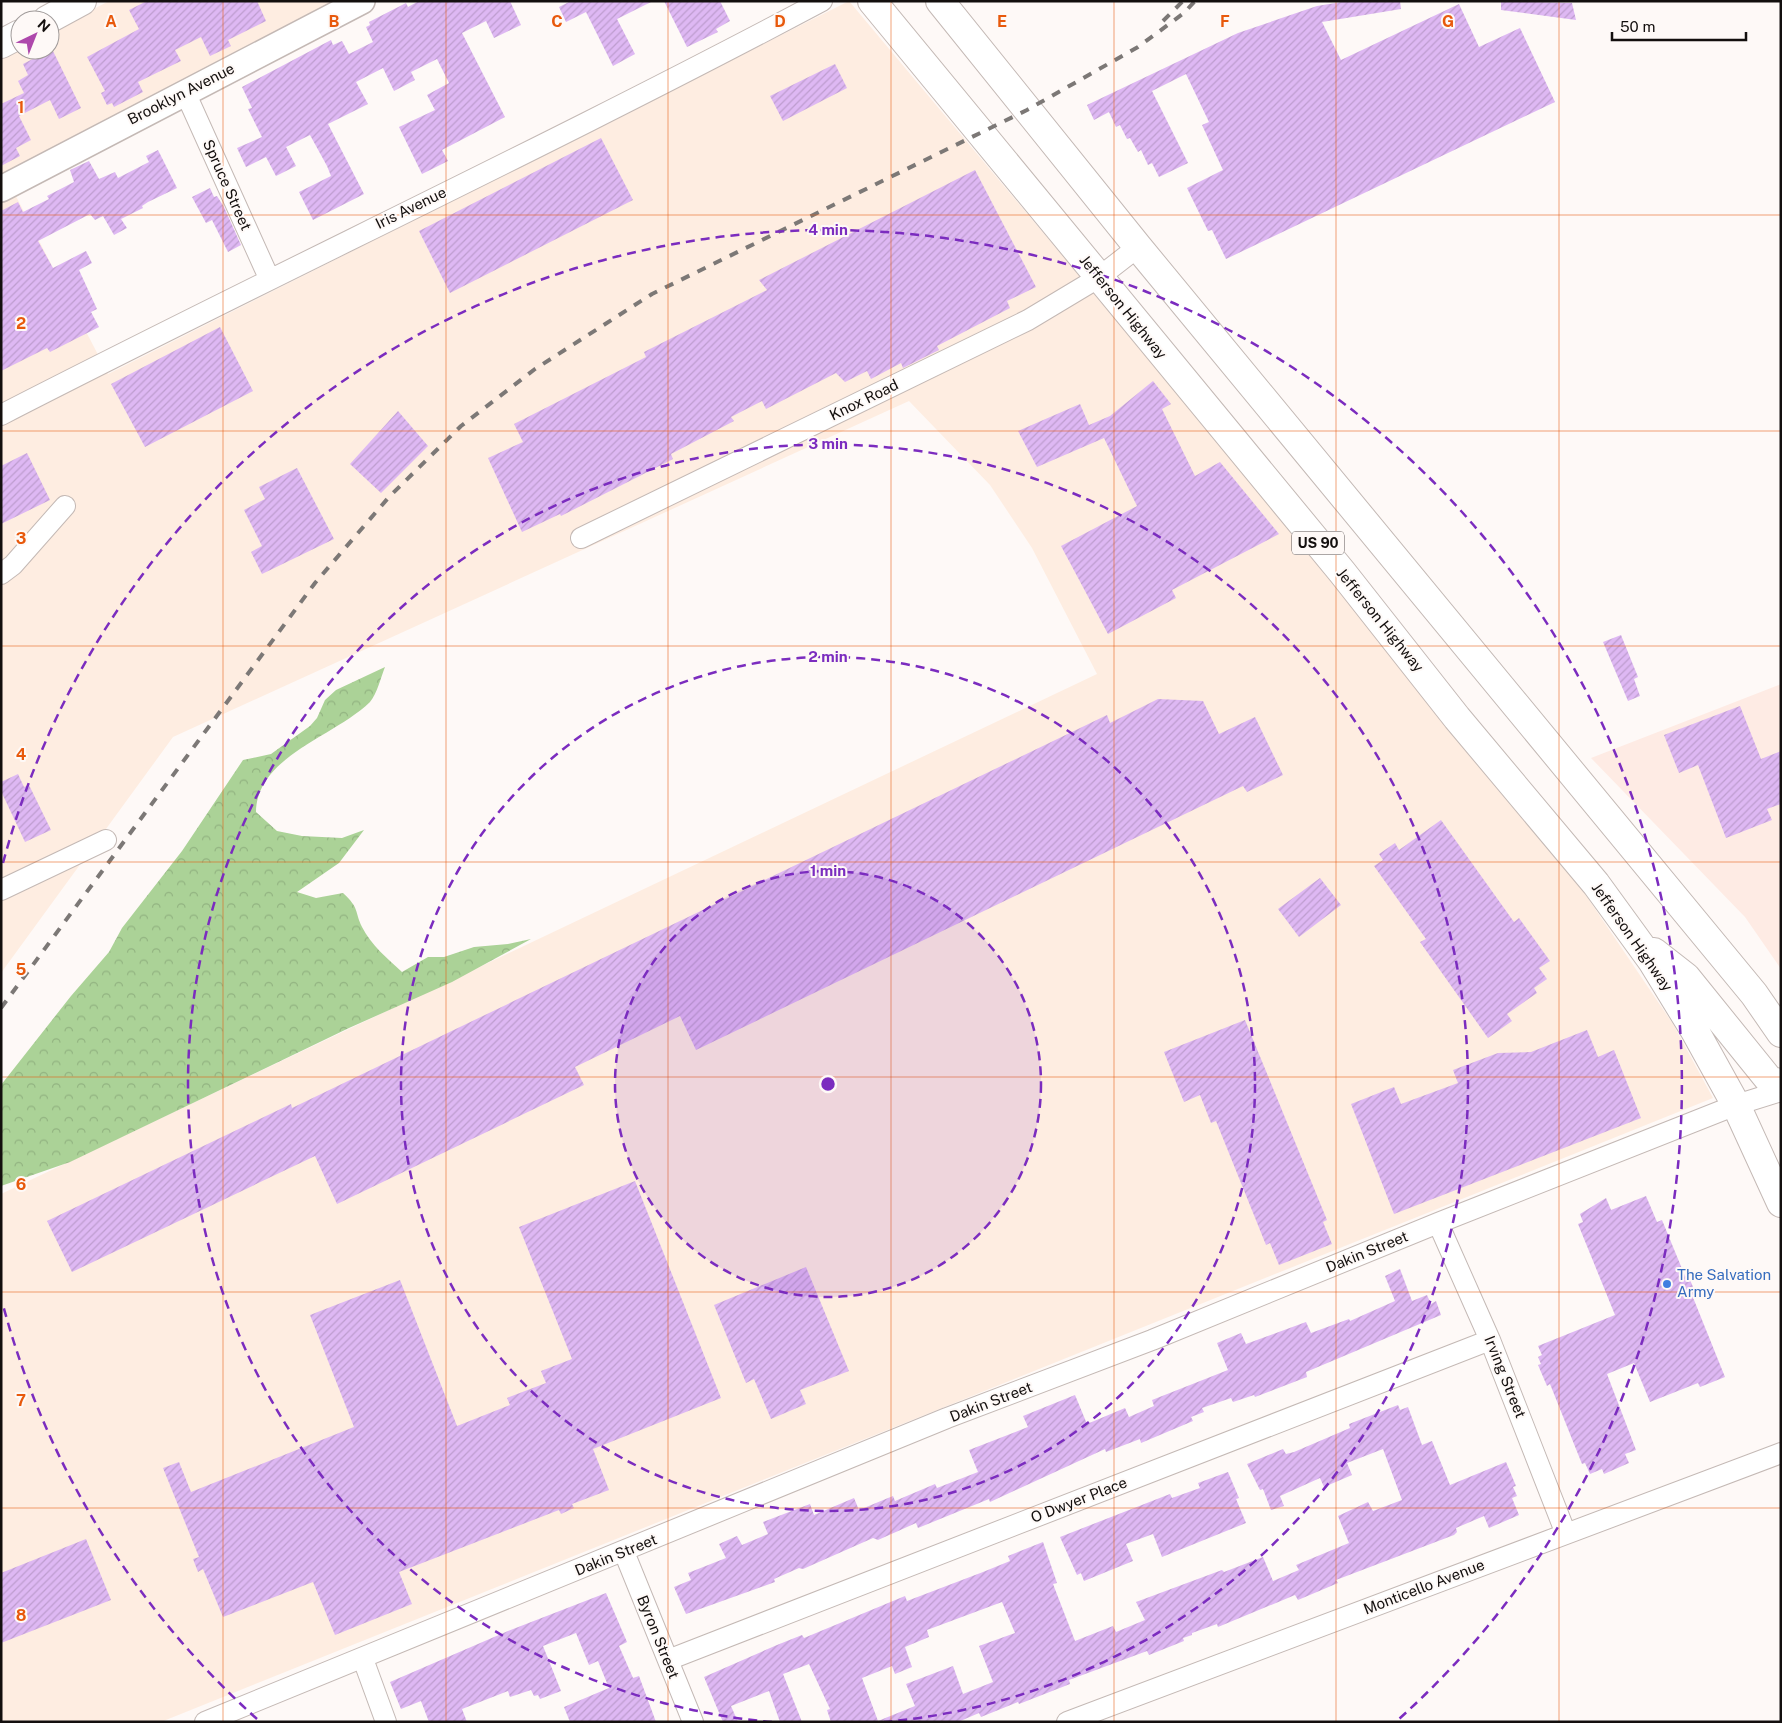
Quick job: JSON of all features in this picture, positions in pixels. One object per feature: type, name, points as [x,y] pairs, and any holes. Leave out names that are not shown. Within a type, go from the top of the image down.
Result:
[{"type":"main road","points":[[60,13],[82,1]]},
{"type":"main road","name":"Jefferson Highway","points":[[872,1],[1596,884],[1639,944],[1695,1031],[1736,1105],[1781,1203]]},
{"type":"main road","name":"US 90","points":[[940,1],[1138,247],[1719,951],[1754,994],[1781,1033]]},
{"type":"main road","points":[[1639,944],[1662,956],[1686,977],[1777,1092]]},
{"type":"street","name":"Brooklyn Avenue","points":[[1,189],[362,1]]},
{"type":"street","name":"Iris Avenue","points":[[1,416],[269,278],[692,70],[822,1]]},
{"type":"street","name":"Spruce Street","points":[[186,92],[269,278]]},
{"type":"street","name":"Knox Road","points":[[581,538],[1028,320],[1098,278],[1138,247]]},
{"type":"street","points":[[1,574],[13,565],[66,506]]},
{"type":"street","points":[[1,890],[89,846],[106,840]]},
{"type":"street","name":"Dakin Street","points":[[205,1722],[363,1659],[947,1418],[1152,1340],[1438,1223],[1736,1105],[1777,1092]]},
{"type":"street","name":"Irving Street","points":[[1438,1223],[1490,1340],[1566,1534]]},
{"type":"street","name":"O Dwyer Place","points":[[668,1660],[1490,1340]]},
{"type":"street","name":"Monticello Avenue","points":[[1067,1722],[1781,1452]]},
{"type":"street","name":"Byron Street","points":[[624,1552],[693,1722]]},
{"type":"street","points":[[363,1659],[386,1722]]},
{"type":"shaded area","points":[[109,1],[340,1],[6,177],[108,374],[849,1],[1320,563],[1469,755],[1583,891],[1673,1024],[1713,1098],[161,1722],[1,1722],[1,1194],[1097,674],[1032,548],[990,485],[909,401],[173,737],[1,973],[1,58],[10,53],[10,60],[60,60],[60,27]]},
{"type":"shaded area","points":[[1781,684],[1781,969],[1745,917],[1591,758]]},
{"type":"green space","points":[[385,667],[377,690],[370,702],[283,762],[269,776],[260,793],[256,812],[277,831],[302,836],[342,838],[364,830],[339,863],[297,892],[316,898],[343,893],[354,906],[362,927],[370,940],[402,972],[428,957],[444,957],[474,947],[508,944],[531,939],[452,982],[349,1028],[70,1162],[1,1186],[1,1085],[71,996],[109,952],[122,928],[182,851],[243,760],[271,754],[310,726],[317,718],[325,700],[336,690]]},
{"type":"building","points":[[147,1],[257,1],[266,21],[228,40],[231,46],[210,56],[201,37],[175,50],[181,61],[138,82],[143,92],[114,107],[112,103],[107,105],[101,93],[105,91],[87,57],[139,29],[129,10]]},
{"type":"building","points":[[419,1],[510,1],[521,25],[494,38],[486,21],[462,33],[505,117],[442,150],[448,161],[422,174],[399,127],[435,110],[427,95],[449,83],[437,59],[411,72],[415,80],[394,91],[383,68],[356,82],[368,104],[328,124],[364,194],[313,220],[299,192],[331,176],[327,166],[310,135],[286,147],[296,166],[276,176],[266,157],[246,167],[237,148],[262,137],[248,109],[252,108],[242,87],[331,40],[333,45],[342,41],[349,54],[373,42],[366,27],[370,25],[369,22],[406,3],[408,7]]},
{"type":"building","points":[[571,1],[653,1],[617,19],[635,54],[613,66],[586,12],[566,22],[559,7]]},
{"type":"building","points":[[664,1],[720,1],[730,21],[716,29],[718,32],[687,47]]},
{"type":"building","points":[[1348,1],[1400,1],[1401,9],[1322,22],[1341,60],[1459,4],[1479,47],[1520,28],[1555,102],[1226,259],[1212,230],[1208,231],[1187,188],[1223,170],[1202,125],[1209,122],[1186,74],[1152,91],[1188,163],[1159,177],[1152,163],[1148,165],[1141,150],[1138,152],[1130,138],[1127,139],[1120,125],[1116,127],[1109,112],[1094,120],[1087,105],[1238,33],[1317,6]]},
{"type":"building","points":[[1501,1],[1572,3],[1576,20],[1501,10]]},
{"type":"building","points":[[31,60],[57,60],[81,108],[59,119],[50,100],[19,116],[31,140],[16,148],[20,156],[1,166],[1,104],[24,93],[18,81],[28,75],[23,64]]},
{"type":"building","points":[[835,64],[847,88],[783,121],[770,96]]},
{"type":"building","points":[[601,138],[633,200],[450,293],[419,231]]},
{"type":"building","points":[[158,150],[177,188],[148,202],[142,206],[143,208],[121,219],[127,228],[114,235],[103,216],[95,220],[90,214],[38,241],[53,268],[86,251],[92,263],[79,270],[97,309],[91,312],[99,327],[50,352],[47,348],[1,371],[1,211],[18,202],[23,212],[49,199],[47,196],[74,182],[70,170],[89,161],[99,179],[115,172],[118,178],[149,162],[146,156]]},
{"type":"building","points":[[975,170],[1036,287],[1007,301],[1010,308],[937,346],[939,350],[903,368],[901,363],[871,379],[867,371],[845,382],[836,373],[766,409],[762,401],[731,417],[734,421],[671,454],[673,459],[561,516],[560,514],[522,532],[488,458],[523,442],[514,424],[646,357],[644,352],[767,290],[759,280]]},
{"type":"building","points":[[210,188],[214,197],[217,196],[224,207],[241,245],[228,252],[212,220],[206,223],[192,197]]},
{"type":"building","points":[[220,327],[253,391],[145,447],[111,384]]},
{"type":"building","points":[[1153,381],[1171,404],[1162,409],[1195,476],[1220,462],[1279,534],[1172,590],[1176,598],[1108,634],[1061,546],[1137,506],[1104,438],[1037,467],[1018,431],[1080,404],[1089,425],[1110,416]]},
{"type":"building","points":[[398,411],[428,446],[381,493],[350,464]]},
{"type":"building","points":[[27,453],[50,500],[1,524],[1,466]]},
{"type":"building","points":[[297,468],[334,539],[262,574],[251,552],[262,546],[244,510],[265,499],[259,487]]},
{"type":"building","points":[[1621,635],[1638,677],[1634,679],[1640,696],[1628,701],[1603,642]]},
{"type":"building","points":[[1158,699],[1203,701],[1219,734],[1255,717],[1283,775],[1247,792],[1243,786],[696,1050],[680,1016],[575,1067],[584,1085],[337,1204],[315,1156],[72,1272],[47,1221],[291,1104],[292,1108],[1107,715],[1110,723]]},
{"type":"building","points":[[1740,706],[1761,759],[1781,751],[1781,804],[1767,809],[1772,820],[1726,838],[1698,765],[1679,773],[1664,735]]},
{"type":"building","points":[[18,774],[24,787],[29,785],[51,830],[25,842],[1,791],[1,782]]},
{"type":"building","points":[[1441,820],[1514,922],[1519,918],[1550,961],[1539,968],[1547,979],[1534,988],[1537,993],[1507,1014],[1512,1021],[1488,1038],[1420,942],[1426,939],[1374,866],[1383,860],[1379,854],[1395,843],[1399,850]]},
{"type":"building","points":[[1320,878],[1341,905],[1299,937],[1278,909]]},
{"type":"building","points":[[1245,1020],[1327,1220],[1323,1222],[1332,1244],[1279,1265],[1270,1243],[1266,1245],[1216,1121],[1211,1123],[1200,1095],[1184,1102],[1164,1052]]},
{"type":"building","points":[[1587,1030],[1598,1057],[1614,1050],[1641,1118],[1394,1214],[1351,1104],[1394,1087],[1401,1104],[1458,1083],[1453,1070],[1498,1053],[1531,1052]]},
{"type":"building","points":[[635,1181],[721,1398],[593,1449],[609,1490],[572,1504],[574,1508],[561,1514],[559,1510],[399,1572],[412,1604],[335,1635],[313,1582],[223,1617],[203,1569],[198,1572],[193,1559],[199,1557],[163,1468],[179,1462],[191,1492],[354,1427],[310,1315],[400,1280],[457,1426],[510,1405],[507,1398],[546,1383],[541,1371],[572,1359],[519,1227]]},
{"type":"building","points":[[1646,1196],[1657,1222],[1662,1220],[1685,1276],[1688,1275],[1696,1294],[1692,1295],[1725,1377],[1700,1387],[1698,1383],[1650,1402],[1634,1363],[1607,1374],[1636,1450],[1625,1454],[1629,1463],[1604,1474],[1602,1469],[1590,1474],[1585,1463],[1582,1464],[1550,1384],[1547,1386],[1538,1365],[1541,1364],[1538,1357],[1542,1355],[1538,1346],[1615,1315],[1578,1224],[1583,1222],[1580,1214],[1606,1198],[1611,1210]]},
{"type":"building","points":[[806,1267],[849,1371],[800,1390],[806,1404],[771,1419],[754,1379],[746,1383],[714,1305]]},
{"type":"building","points":[[1400,1269],[1412,1301],[1427,1295],[1431,1304],[1436,1301],[1441,1315],[1306,1372],[1307,1377],[1255,1397],[1254,1395],[1233,1402],[1231,1398],[1202,1408],[1204,1412],[1191,1417],[1193,1421],[1141,1443],[1140,1439],[1106,1452],[1105,1449],[990,1502],[989,1499],[918,1528],[916,1523],[878,1540],[873,1538],[803,1569],[799,1568],[774,1579],[775,1582],[686,1614],[674,1587],[691,1580],[688,1573],[726,1558],[719,1544],[737,1536],[742,1545],[768,1534],[763,1522],[810,1504],[814,1515],[854,1498],[859,1510],[893,1496],[895,1501],[935,1484],[937,1488],[978,1472],[969,1450],[1028,1427],[1023,1416],[1075,1395],[1087,1424],[1125,1408],[1129,1417],[1154,1406],[1152,1400],[1228,1370],[1217,1343],[1241,1333],[1246,1344],[1306,1322],[1311,1333],[1349,1319],[1350,1321],[1395,1301],[1385,1276]]},
{"type":"building","points":[[1398,1405],[1400,1410],[1408,1407],[1422,1445],[1432,1441],[1450,1485],[1506,1462],[1516,1486],[1513,1487],[1517,1496],[1512,1498],[1519,1515],[1489,1528],[1484,1516],[1456,1528],[1457,1532],[1454,1535],[1336,1580],[1338,1583],[1298,1600],[1295,1595],[1218,1627],[1217,1624],[1192,1633],[1192,1635],[1183,1638],[1184,1641],[1149,1655],[1147,1651],[1069,1680],[1070,1684],[981,1717],[979,1713],[958,1722],[831,1722],[827,1710],[830,1709],[809,1664],[783,1674],[802,1722],[780,1722],[769,1691],[731,1706],[738,1722],[723,1722],[704,1677],[777,1645],[802,1635],[804,1638],[905,1596],[907,1601],[983,1572],[1010,1561],[1008,1556],[1043,1542],[1057,1583],[1053,1584],[1075,1641],[1113,1626],[1116,1632],[1145,1620],[1136,1602],[1263,1557],[1273,1581],[1299,1570],[1296,1565],[1349,1543],[1338,1516],[1368,1502],[1373,1511],[1402,1500],[1383,1449],[1347,1463],[1352,1475],[1324,1487],[1320,1478],[1280,1496],[1284,1506],[1271,1510],[1263,1489],[1260,1490],[1247,1464],[1283,1449],[1286,1454],[1294,1452],[1350,1428],[1349,1424]],"holes":[[[1002,1602],[1015,1633],[979,1646],[993,1682],[963,1694],[953,1666],[906,1684],[915,1706],[878,1721],[862,1678],[892,1666],[895,1674],[912,1667],[905,1647],[929,1637],[927,1630]]]},
{"type":"building","points":[[1228,1472],[1239,1498],[1236,1499],[1246,1523],[1162,1557],[1153,1534],[1126,1544],[1133,1561],[1084,1581],[1081,1573],[1077,1575],[1060,1537],[1170,1494],[1172,1498],[1200,1488],[1198,1483]]},
{"type":"building","points":[[86,1539],[111,1600],[1,1643],[1,1573]]},
{"type":"building","points":[[606,1593],[627,1642],[619,1646],[633,1678],[639,1676],[656,1722],[570,1722],[564,1707],[609,1688],[598,1661],[589,1665],[576,1633],[543,1646],[561,1691],[540,1699],[538,1695],[534,1696],[531,1690],[510,1697],[508,1691],[462,1709],[467,1722],[429,1722],[421,1701],[401,1709],[390,1682],[508,1631]]},
{"type":"railway","points":[[1163,21],[1183,1]]},
{"type":"railway","points":[[1,1008],[315,583],[389,497],[461,426],[535,369],[652,294],[1027,110],[1138,47],[1184,13],[1195,1]]},
{"type":"place","name":"The Salvation Army","points":[[1667,1284]]}]
